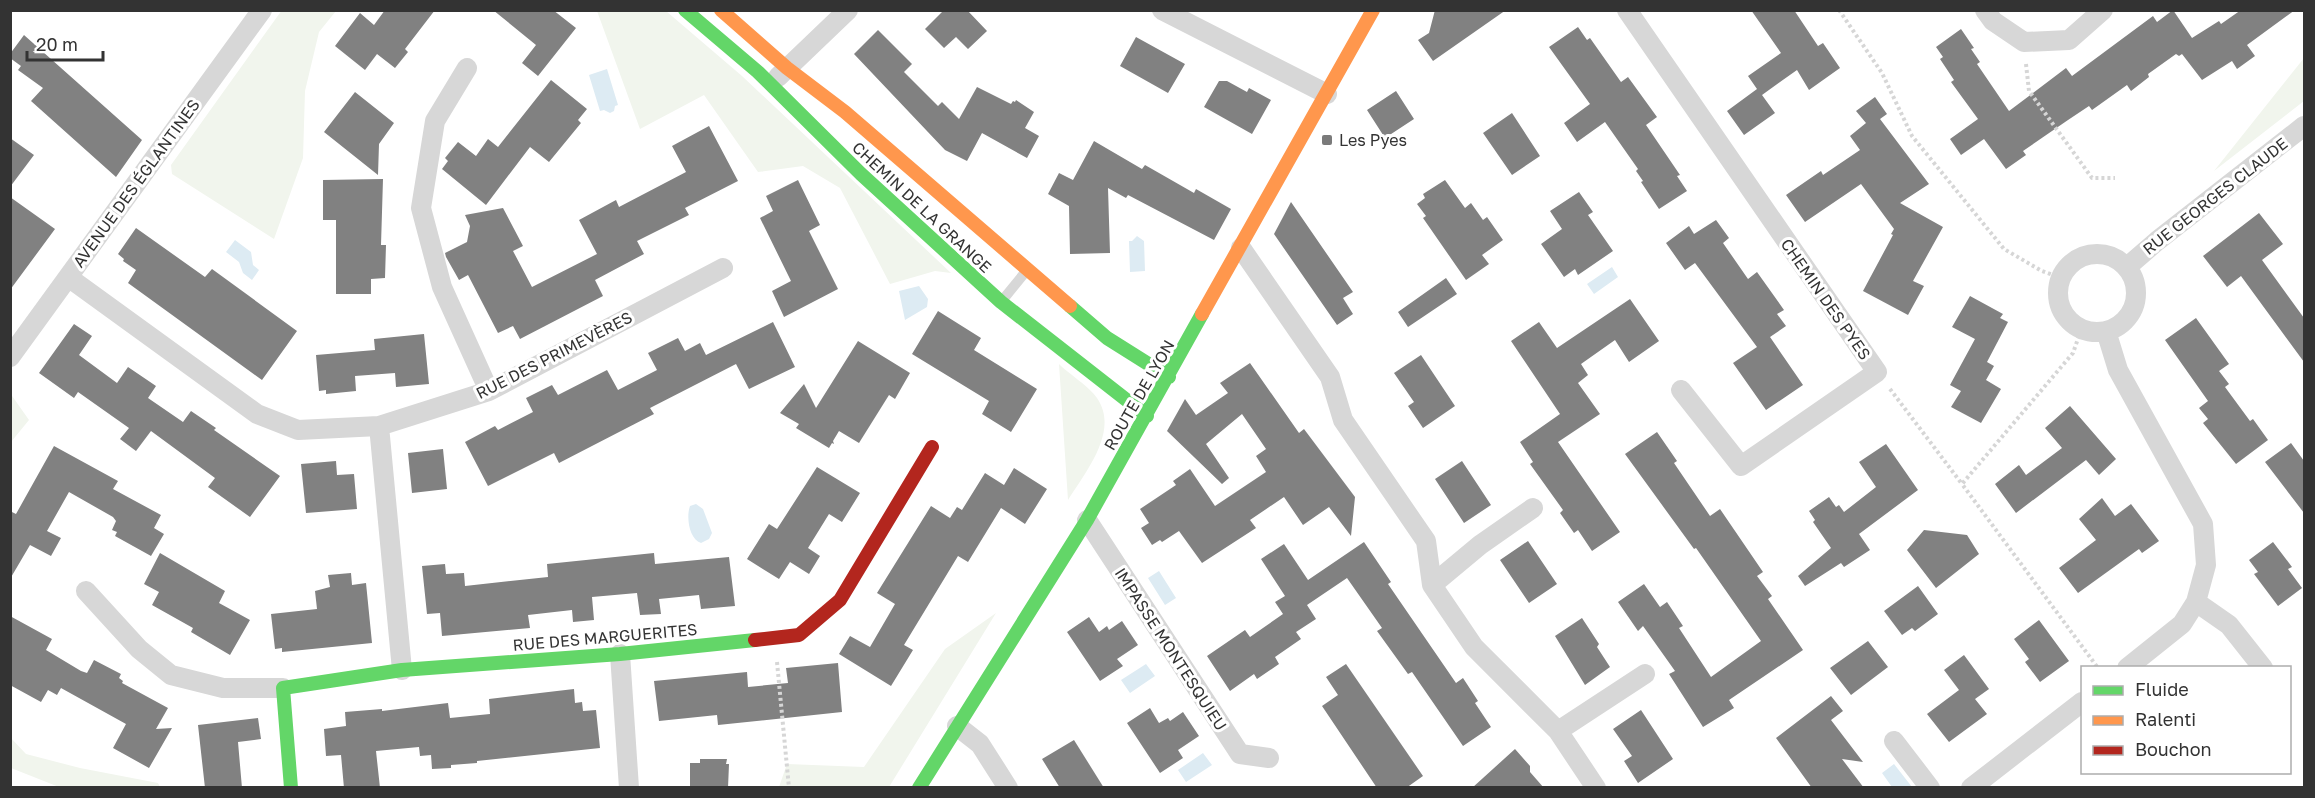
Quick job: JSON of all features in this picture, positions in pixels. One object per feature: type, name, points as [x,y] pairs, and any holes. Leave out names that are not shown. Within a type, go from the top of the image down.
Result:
[{"type":"street","name":"AVENUE DES ÉGLANTINES","points":[[10,357],[262,10]]},
{"type":"street","name":"CHEMIN DE LA GRANGE","points":[[685,10],[771,84],[861,174],[1001,302],[1147,416]]},
{"type":"street","name":"CHEMIN DE LA GRANGE","points":[[721,10],[787,68],[845,112],[1107,338],[1169,377]]},
{"type":"street","points":[[771,84],[848,10]]},
{"type":"street","points":[[1162,10],[1327,94]]},
{"type":"street","name":"ROUTE DE LYON","points":[[919,788],[1087,520],[1373,10]]},
{"type":"street","name":"CHEMIN DES PYES","points":[[1627,10],[1876,372],[1741,466],[1681,390]]},
{"type":"street","points":[[1985,10],[1993,21],[2024,42],[2068,40],[2103,10]]},
{"type":"street","points":[[467,68],[435,121],[422,208],[442,287],[489,391]]},
{"type":"street","name":"RUE GEORGES CLAUDE","points":[[2127,267],[2304,126]]},
{"type":"street","points":[[1241,248],[1330,377],[1343,420],[1426,541],[1432,585],[1474,647],[1558,730],[1596,788]]},
{"type":"street","points":[[2095,254],[2112,257],[2127,267],[2135,283],[2136,301],[2129,317],[2115,328],[2098,333],[2081,330],[2067,319],[2058,304],[2058,286],[2065,270],[2078,258],[2095,254]]},
{"type":"street","name":"RUE DES PRIMEVÈRES","points":[[68,278],[257,414],[298,430],[379,426],[489,391],[723,268]]},
{"type":"street","points":[[2106,331],[2118,370],[2203,524],[2206,565],[2196,602],[2182,624],[2130,666]]},
{"type":"street","points":[[379,426],[402,670]]},
{"type":"street","name":"RUE DES MARGUERITES","points":[[284,688],[402,670],[620,654],[799,635],[840,600],[932,447]]},
{"type":"street","points":[[1432,585],[1480,545],[1533,508]]},
{"type":"street","name":"IMPASSE MONTESQUIEU","points":[[1087,520],[1240,754],[1269,758]]},
{"type":"street","points":[[86,591],[139,650],[171,675],[224,688],[284,688],[291,788]]},
{"type":"street","points":[[2196,602],[2229,625],[2261,666]]},
{"type":"street","points":[[620,654],[629,788]]},
{"type":"street","points":[[1558,730],[1646,674]]},
{"type":"street","points":[[1971,788],[2081,703]]},
{"type":"street","points":[[957,726],[980,744],[1008,788]]},
{"type":"street","points":[[1894,741],[1930,788]]},
{"type":"lane","points":[[1001,302],[1028,270]]},
{"type":"path","points":[[1839,10],[1882,73],[1912,136],[2004,249],[2061,279]]},
{"type":"path","points":[[2024,42],[2029,91],[2092,178],[2115,178]]},
{"type":"path","points":[[1962,484],[2073,353],[2081,330]]},
{"type":"path","points":[[1876,372],[2097,666]]},
{"type":"path","points":[[774,638],[789,788]]},
{"type":"shaded area","points":[[282,10],[336,11],[319,32],[305,91],[303,158],[274,239],[172,174],[171,165]]},
{"type":"shaded area","points":[[597,11],[666,11],[742,76],[951,273],[935,271],[890,284],[840,188],[803,166],[758,172],[704,95],[640,129]]},
{"type":"shaded area","points":[[2304,58],[2304,101],[2214,171]]},
{"type":"shaded area","points":[[607,69],[618,105],[610,113],[600,111],[589,75]]},
{"type":"shaded area","points":[[1137,236],[1144,241],[1145,271],[1130,272],[1129,241]]},
{"type":"shaded area","points":[[235,240],[251,252],[253,265],[259,270],[252,280],[243,273],[239,262],[226,252]]},
{"type":"shaded area","points":[[1612,267],[1618,277],[1594,294],[1587,284]]},
{"type":"shaded area","points":[[919,286],[928,299],[927,307],[905,320],[899,291]]},
{"type":"shaded area","points":[[1059,364],[1090,389],[1097,398],[1103,411],[1105,424],[1098,451],[1068,500]]},
{"type":"shaded area","points":[[10,393],[29,420],[11,442],[10,442]]},
{"type":"shaded area","points":[[696,504],[703,509],[712,533],[709,539],[701,543],[691,532],[689,521],[690,506]]},
{"type":"shaded area","points":[[1159,571],[1176,598],[1165,605],[1148,578]]},
{"type":"shaded area","points":[[996,613],[889,787],[779,787],[787,764],[864,767],[945,649]]},
{"type":"shaded area","points":[[1146,664],[1155,676],[1130,693],[1121,680]]},
{"type":"shaded area","points":[[10,737],[26,754],[80,768],[158,783],[160,787],[59,787],[11,768]]},
{"type":"shaded area","points":[[1203,753],[1212,765],[1186,782],[1178,770]]},
{"type":"shaded area","points":[[1894,764],[1912,787],[1892,787],[1882,773]]},
{"type":"building","points":[[385,10],[435,10],[405,49],[408,52],[395,68],[377,54],[365,70],[335,46],[360,13],[374,25]]},
{"type":"building","points":[[493,10],[553,10],[576,28],[538,76],[522,63],[536,45]]},
{"type":"building","points":[[944,10],[967,10],[987,31],[968,49],[956,37],[944,48],[925,29]]},
{"type":"building","points":[[1435,10],[1506,10],[1433,61],[1418,40],[1429,33]]},
{"type":"building","points":[[1751,10],[1794,10],[1818,46],[1823,43],[1840,68],[1809,90],[1797,70],[1762,95],[1775,113],[1744,135],[1727,111],[1757,89],[1748,76],[1781,53]]},
{"type":"building","points":[[2173,10],[2192,38],[2219,21],[2221,24],[2241,10],[2295,10],[2247,45],[2255,56],[2237,69],[2232,61],[2202,80],[2182,54],[2179,56],[2176,54],[2148,74],[2149,77],[2131,91],[2127,85],[2092,110],[2089,106],[2068,120],[2023,151],[2026,155],[2006,169],[1984,139],[1961,155],[1950,139],[1978,119],[1951,82],[1954,80],[1940,59],[1943,57],[1936,47],[1961,29],[1974,48],[1971,49],[1980,62],[1977,64],[2009,111],[2066,68],[2072,76],[2153,16],[2157,22]]},
{"type":"building","points":[[1578,27],[1587,40],[1590,38],[1621,82],[1628,77],[1657,117],[1646,125],[1680,175],[1677,176],[1687,191],[1659,209],[1641,182],[1643,181],[1636,171],[1638,169],[1605,122],[1577,142],[1564,123],[1590,104],[1549,47]]},
{"type":"building","points":[[878,30],[912,64],[904,72],[938,106],[942,102],[959,119],[977,87],[1011,104],[1016,100],[1034,112],[1025,128],[1039,136],[1027,158],[982,133],[967,161],[945,150],[854,54]]},
{"type":"building","points":[[24,35],[142,140],[116,177],[31,101],[43,88],[18,70],[21,66],[10,58],[10,54]]},
{"type":"building","points":[[1136,37],[1185,64],[1168,93],[1120,66]]},
{"type":"building","points":[[551,80],[587,109],[578,120],[581,123],[549,162],[530,147],[486,205],[442,169],[448,161],[445,158],[458,142],[476,156],[488,139],[498,147]]},
{"type":"building","points":[[1219,81],[1227,81],[1247,92],[1249,88],[1271,100],[1252,134],[1204,107]]},
{"type":"building","points":[[1396,91],[1414,119],[1385,138],[1367,110]]},
{"type":"building","points":[[355,92],[394,123],[379,144],[378,175],[324,132]]},
{"type":"building","points":[[1875,97],[1887,114],[1880,119],[1929,184],[1900,203],[1943,227],[1913,281],[1924,286],[1908,315],[1863,291],[1894,229],[1861,184],[1805,222],[1786,195],[1821,171],[1823,175],[1860,150],[1850,136],[1866,123],[1856,111]]},
{"type":"building","points":[[1512,113],[1540,156],[1512,175],[1483,133]]},
{"type":"building","points":[[709,126],[738,181],[685,208],[689,215],[637,241],[644,254],[595,280],[603,296],[520,339],[513,326],[498,333],[468,275],[459,280],[446,257],[445,253],[467,242],[470,226],[465,215],[503,208],[523,246],[513,251],[532,287],[597,254],[579,220],[616,200],[619,207],[686,172],[672,146]]},
{"type":"building","points":[[10,138],[34,155],[10,187]]},
{"type":"building","points":[[1094,141],[1142,169],[1145,165],[1194,193],[1196,189],[1231,209],[1214,240],[1128,195],[1126,198],[1108,188],[1110,253],[1070,254],[1069,206],[1048,194],[1059,173],[1073,180]]},
{"type":"building","points":[[383,179],[381,245],[386,245],[385,278],[371,279],[371,294],[336,294],[336,220],[323,220],[323,180]]},
{"type":"building","points":[[798,180],[820,225],[809,231],[838,289],[784,317],[772,291],[791,281],[760,218],[773,211],[766,196]]},
{"type":"building","points":[[1445,180],[1465,208],[1471,203],[1483,220],[1487,217],[1503,240],[1482,255],[1489,264],[1466,280],[1423,218],[1426,216],[1417,204],[1425,198],[1423,194]]},
{"type":"building","points":[[1579,192],[1593,212],[1588,215],[1613,251],[1578,275],[1575,269],[1564,277],[1541,244],[1562,229],[1550,211]]},
{"type":"building","points":[[10,197],[55,229],[10,290]]},
{"type":"building","points":[[1291,202],[1353,292],[1343,298],[1353,314],[1337,325],[1274,234]]},
{"type":"building","points":[[2259,213],[2283,244],[2262,260],[2304,318],[2304,362],[2241,276],[2227,287],[2203,256]]},
{"type":"building","points":[[1716,220],[1729,238],[1723,243],[1748,279],[1757,272],[1784,310],[1777,314],[1786,326],[1770,337],[1803,385],[1766,410],[1733,363],[1757,347],[1695,263],[1685,270],[1666,243],[1689,226],[1694,234]]},
{"type":"building","points":[[136,228],[205,277],[212,269],[297,331],[262,380],[128,283],[136,270],[123,261],[124,259],[118,254]]},
{"type":"building","points":[[1446,278],[1457,294],[1408,327],[1398,312]]},
{"type":"building","points":[[1970,296],[2003,314],[2000,318],[2008,322],[1987,362],[1994,366],[1986,380],[2001,389],[1981,423],[1951,407],[1961,391],[1950,385],[1975,339],[1952,327]]},
{"type":"building","points":[[1630,299],[1659,341],[1629,362],[1615,340],[1581,364],[1588,375],[1578,383],[1600,414],[1558,442],[1620,532],[1592,551],[1578,530],[1574,533],[1560,513],[1563,510],[1530,464],[1533,462],[1520,442],[1560,414],[1511,341],[1539,322],[1557,348]]},
{"type":"building","points":[[938,311],[981,338],[974,350],[1037,389],[1011,432],[982,414],[989,401],[912,354]]},
{"type":"building","points":[[2196,318],[2229,364],[2219,371],[2229,384],[2225,387],[2250,421],[2253,419],[2268,440],[2236,464],[2203,423],[2208,419],[2199,408],[2208,401],[2165,340]]},
{"type":"building","points":[[773,322],[795,367],[749,389],[736,364],[650,408],[654,414],[559,463],[554,453],[488,486],[465,442],[495,426],[498,430],[533,412],[526,398],[552,385],[558,395],[607,370],[618,390],[657,370],[648,353],[678,338],[685,351],[700,343],[706,355]]},
{"type":"building","points":[[74,324],[92,336],[79,355],[117,383],[128,367],[156,386],[148,398],[183,422],[191,411],[280,476],[250,517],[208,487],[215,478],[151,431],[136,451],[120,439],[129,428],[78,392],[74,398],[39,373]]},
{"type":"building","points":[[424,334],[429,384],[396,387],[395,373],[355,376],[356,391],[326,394],[326,390],[319,391],[316,355],[375,350],[374,339]]},
{"type":"building","points":[[858,341],[910,373],[895,399],[889,395],[859,443],[839,431],[833,441],[834,444],[832,443],[829,448],[796,428],[799,424],[780,413],[804,384],[816,408]]},
{"type":"building","points":[[1421,355],[1455,406],[1423,428],[1408,406],[1414,402],[1394,373]]},
{"type":"building","points":[[1250,363],[1299,433],[1304,429],[1355,497],[1351,536],[1329,507],[1303,525],[1284,497],[1250,520],[1256,528],[1202,563],[1179,531],[1162,542],[1160,540],[1152,545],[1141,528],[1149,523],[1140,509],[1176,485],[1173,481],[1190,469],[1215,506],[1266,472],[1256,456],[1266,449],[1242,414],[1206,444],[1229,478],[1222,484],[1167,431],[1185,399],[1196,415],[1228,393],[1220,383]]},
{"type":"building","points":[[2070,406],[2116,459],[2099,475],[2086,460],[2016,513],[1995,484],[2019,465],[2026,475],[2062,448],[2045,428]]},
{"type":"building","points":[[1657,432],[1677,461],[1674,463],[1710,516],[1720,509],[1763,572],[1757,576],[1772,596],[1768,599],[1803,650],[1729,700],[1734,708],[1703,727],[1669,674],[1675,671],[1643,626],[1638,631],[1618,602],[1644,584],[1660,607],[1667,602],[1683,626],[1679,628],[1711,677],[1761,641],[1696,548],[1694,549],[1625,454]]},
{"type":"building","points":[[2291,443],[2304,461],[2304,513],[2265,462]]},
{"type":"building","points":[[1886,444],[1918,490],[1859,534],[1870,550],[1844,567],[1841,563],[1805,586],[1798,576],[1831,548],[1813,522],[1815,520],[1809,511],[1829,497],[1836,507],[1839,505],[1844,512],[1876,487],[1859,462]]},
{"type":"building","points":[[54,446],[118,481],[113,489],[161,515],[154,528],[164,534],[151,556],[115,536],[117,532],[112,530],[116,521],[113,517],[69,492],[47,531],[61,538],[51,556],[30,545],[10,579],[10,511],[16,514]]},
{"type":"building","points":[[443,449],[447,489],[412,493],[408,453]]},
{"type":"building","points":[[336,461],[337,475],[354,474],[357,509],[306,513],[301,464]]},
{"type":"building","points":[[1462,461],[1491,505],[1464,523],[1435,479]]},
{"type":"building","points":[[817,467],[860,493],[842,522],[829,514],[808,548],[820,556],[809,574],[790,562],[779,579],[747,559],[769,524],[777,529]]},
{"type":"building","points":[[1014,468],[1047,489],[1025,524],[1001,508],[968,562],[958,556],[904,645],[913,650],[891,686],[839,654],[850,636],[870,647],[895,604],[877,593],[931,506],[950,518],[957,507],[962,510],[985,473],[1004,485]]},
{"type":"building","points":[[2102,498],[2115,516],[2131,504],[2159,541],[2142,553],[2139,549],[2078,593],[2059,568],[2096,540],[2079,519]]},
{"type":"building","points":[[1924,530],[1967,535],[1979,554],[1936,588],[1907,550]]},
{"type":"building","points":[[1528,541],[1557,584],[1529,603],[1500,560]]},
{"type":"building","points":[[1364,542],[1391,582],[1388,584],[1456,683],[1463,678],[1478,701],[1475,703],[1491,727],[1463,746],[1412,672],[1408,674],[1377,631],[1382,628],[1347,578],[1307,605],[1316,619],[1296,632],[1301,639],[1275,657],[1279,664],[1257,679],[1254,674],[1230,691],[1207,656],[1245,630],[1250,637],[1283,614],[1275,602],[1285,596],[1261,559],[1284,544],[1308,580]]},
{"type":"building","points":[[2273,542],[2292,567],[2288,569],[2302,588],[2278,606],[2254,574],[2258,572],[2249,560]]},
{"type":"building","points":[[160,553],[225,591],[219,603],[250,620],[230,655],[191,632],[193,628],[152,605],[159,592],[144,584]]},
{"type":"building","points":[[654,553],[655,564],[729,557],[735,606],[701,609],[699,595],[659,599],[661,614],[640,615],[637,593],[592,597],[594,620],[573,622],[572,610],[528,615],[530,628],[442,636],[440,613],[427,614],[422,566],[445,564],[446,574],[464,573],[465,586],[548,577],[547,564]]},
{"type":"building","points":[[351,573],[352,585],[366,583],[372,643],[282,652],[282,648],[275,649],[271,614],[317,609],[315,591],[330,587],[328,575]]},
{"type":"building","points":[[1918,586],[1938,614],[1915,631],[1912,628],[1902,635],[1884,611]]},
{"type":"building","points":[[10,616],[52,639],[46,650],[81,671],[87,673],[94,660],[121,674],[119,678],[123,681],[122,683],[168,708],[156,729],[172,728],[149,768],[113,748],[126,724],[61,688],[57,695],[48,690],[41,702],[10,685]]},
{"type":"building","points":[[1089,617],[1099,632],[1107,626],[1109,630],[1122,621],[1138,645],[1117,659],[1123,666],[1100,681],[1067,632]]},
{"type":"building","points":[[1582,618],[1599,644],[1597,647],[1610,667],[1585,685],[1555,636]]},
{"type":"building","points":[[2039,620],[2069,661],[2040,682],[2025,662],[2029,659],[2014,639]]},
{"type":"building","points":[[1868,641],[1888,667],[1851,695],[1830,668]]},
{"type":"building","points":[[1964,655],[1989,689],[1975,699],[1987,714],[1949,742],[1927,714],[1959,690],[1944,670]]},
{"type":"building","points":[[838,663],[842,712],[718,725],[717,715],[659,721],[654,681],[747,672],[748,687],[788,683],[786,668]]},
{"type":"building","points":[[1346,664],[1423,776],[1406,788],[1377,788],[1322,706],[1338,695],[1326,677]]},
{"type":"building","points":[[574,689],[575,703],[582,702],[583,711],[596,710],[600,748],[477,761],[477,763],[451,765],[451,768],[432,769],[431,755],[420,756],[419,747],[376,751],[380,788],[344,788],[341,755],[326,756],[324,729],[346,726],[345,712],[382,709],[382,711],[448,703],[450,718],[490,714],[489,699]]},
{"type":"building","points":[[1831,696],[1843,711],[1831,720],[1863,762],[1842,759],[1864,788],[1812,788],[1776,738]]},
{"type":"building","points":[[1150,708],[1159,723],[1168,718],[1170,721],[1183,712],[1199,736],[1178,750],[1183,758],[1160,773],[1127,723]]},
{"type":"building","points":[[1641,710],[1673,759],[1638,783],[1624,761],[1632,756],[1613,729]]},
{"type":"building","points":[[258,718],[261,739],[238,742],[242,788],[205,788],[198,725]]},
{"type":"building","points":[[1074,740],[1104,788],[1060,788],[1042,759]]},
{"type":"building","points":[[1515,749],[1530,766],[1530,772],[1544,788],[1472,788]]},
{"type":"building","points":[[700,759],[727,759],[726,764],[729,764],[728,788],[690,788],[690,763],[700,763]]},
{"type":"traffic: fast","points":[[685,10],[758,72],[861,174],[1001,302],[1147,416]]},
{"type":"traffic: fast","points":[[1070,306],[1107,338],[1169,377]]},
{"type":"traffic: fast","points":[[919,788],[1087,520],[1202,314]]},
{"type":"traffic: fast","points":[[291,788],[283,688],[402,670],[620,654],[755,640]]},
{"type":"traffic: slow","points":[[721,10],[787,68],[845,112],[1070,306]]},
{"type":"traffic: slow","points":[[1202,314],[1373,10]]},
{"type":"traffic: jam","points":[[755,640],[799,635],[840,600],[932,447]]},
{"type":"place","name":"Les Pyes","points":[[1327,140]]}]
